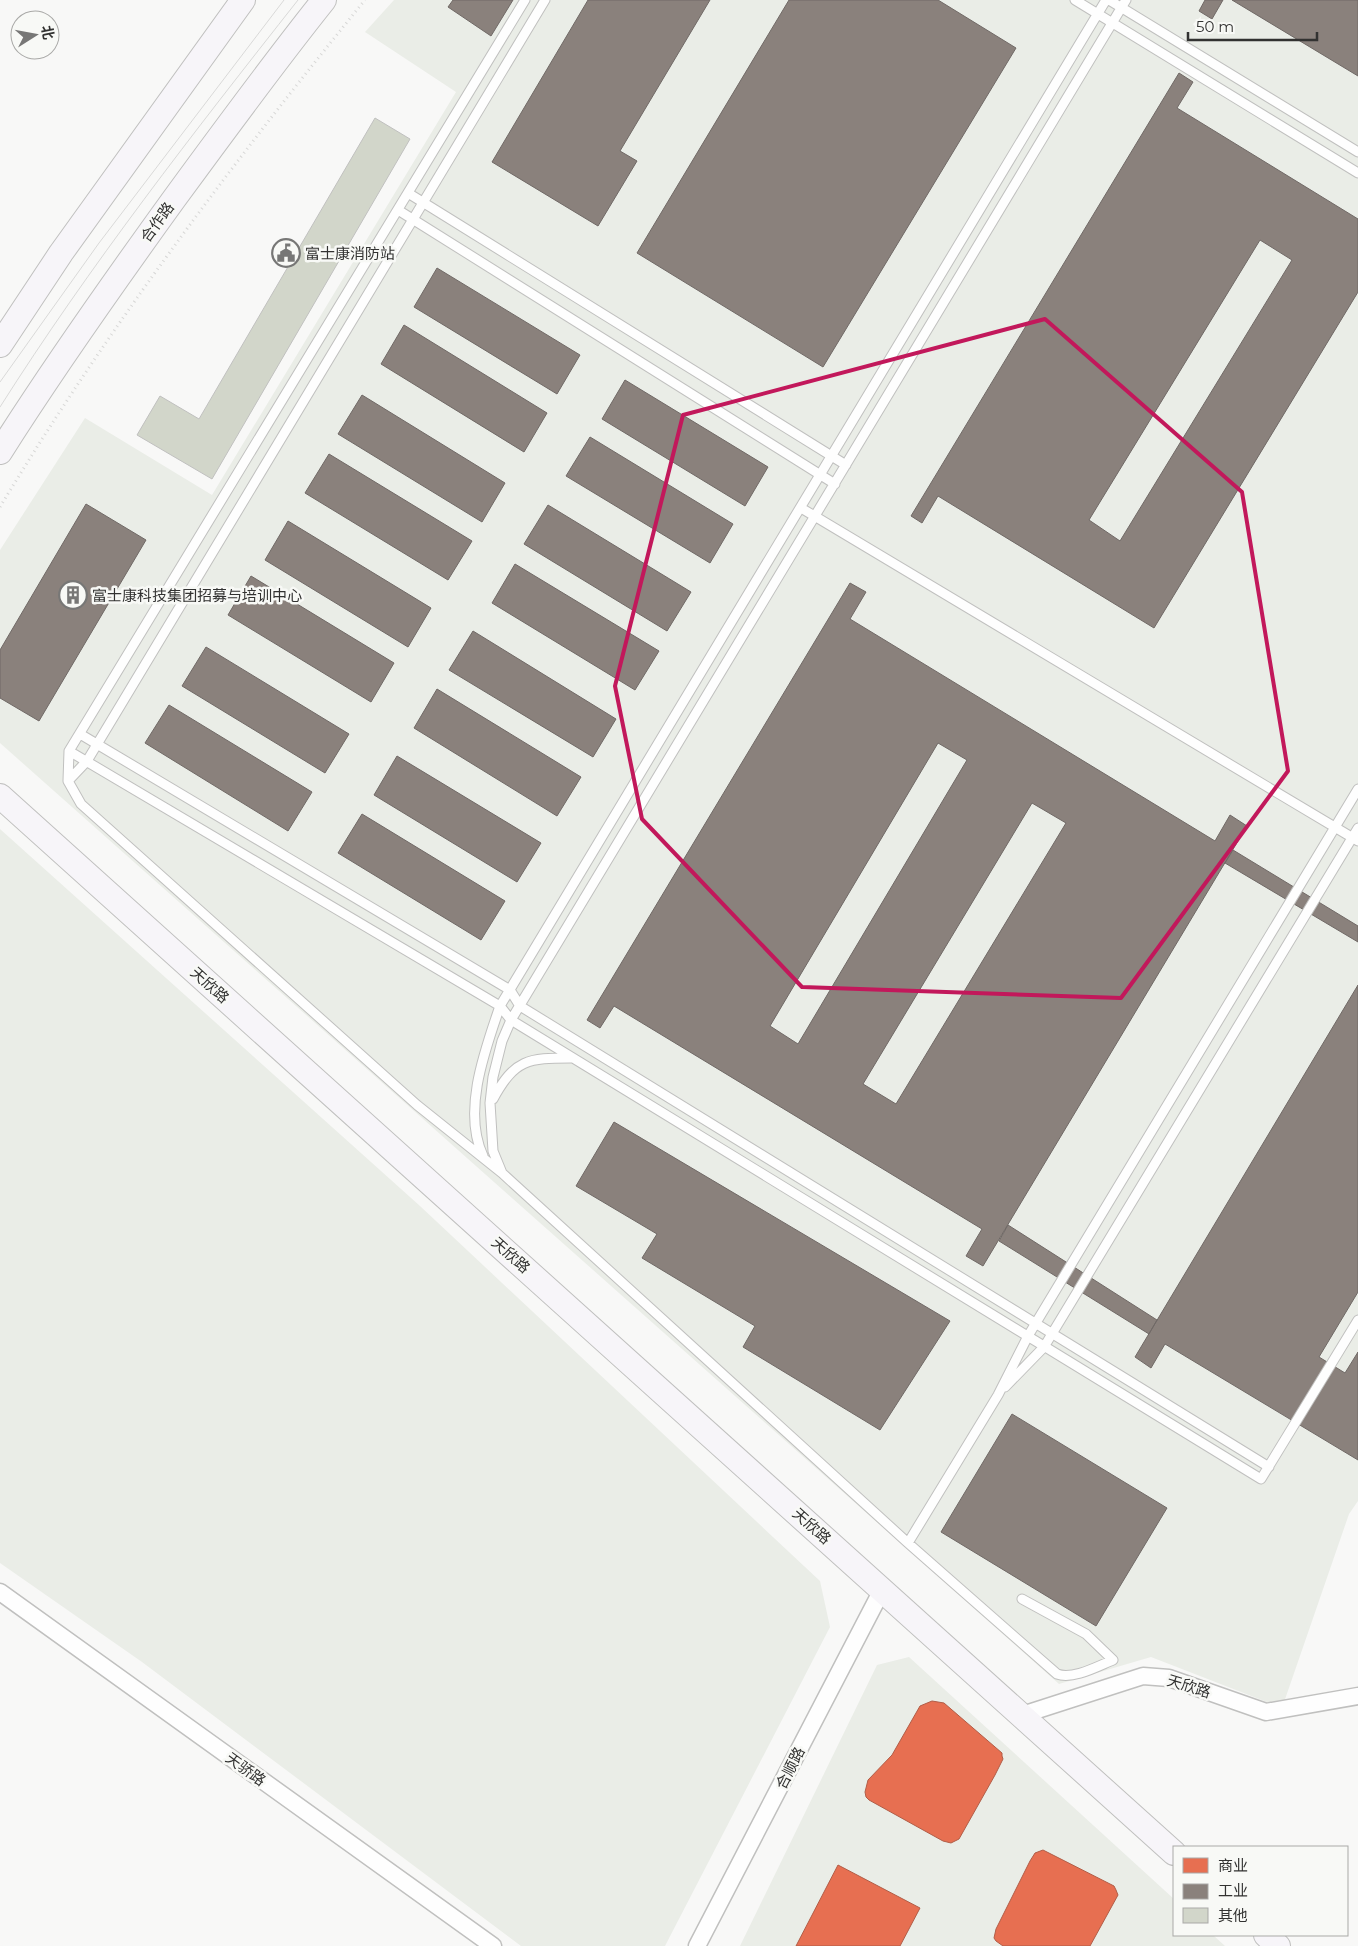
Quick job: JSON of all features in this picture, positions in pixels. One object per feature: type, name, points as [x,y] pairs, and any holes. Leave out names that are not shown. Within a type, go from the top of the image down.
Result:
[{"type":"street","points":[[0,346],[61,253],[243,0]]},
{"type":"street","name":"合作路","points":[[0,452],[48,376],[149,234],[266,73],[324,0]]},
{"type":"street","name":"天欣路","points":[[0,796],[1173,1851]]},
{"type":"street","name":"合顺路","points":[[697,1946],[882,1590]]},
{"type":"street","name":"天骄路","points":[[0,1592],[493,1946]]},
{"type":"street","name":"天欣路","points":[[1022,1715],[1143,1676],[1169,1678],[1266,1712],[1358,1696]]},
{"type":"street","points":[[1267,1936],[1278,1946]]},
{"type":"lane","points":[[502,1173],[417,1105],[81,804],[68,781],[69,751],[525,0]]},
{"type":"lane","points":[[68,781],[87,761],[97,745],[545,0]]},
{"type":"lane","points":[[1075,0],[1358,174]]},
{"type":"lane","points":[[1022,1599],[1086,1634],[1114,1660],[1079,1673],[1063,1676],[1057,1674],[908,1543],[484,1157],[477,1143],[475,1123],[476,1094],[482,1061],[500,1006],[1108,0],[1124,4],[1358,152]]},
{"type":"lane","points":[[502,1173],[493,1151],[490,1103],[493,1077],[502,1041],[511,1020],[1124,4]]},
{"type":"lane","points":[[408,193],[846,465]]},
{"type":"lane","points":[[398,210],[835,484]]},
{"type":"lane","points":[[800,508],[1355,840]]},
{"type":"lane","points":[[80,734],[510,990],[520,1006],[1269,1466]]},
{"type":"lane","points":[[69,751],[500,1006],[511,1020],[1261,1479],[1358,1320]]},
{"type":"lane","points":[[908,1543],[998,1394],[1035,1324],[1358,790]]},
{"type":"lane","points":[[998,1394],[1044,1347],[1355,840],[1358,828]]},
{"type":"lane","points":[[490,1103],[501,1083],[514,1068],[530,1060],[573,1058]]},
{"type":"path","points":[[0,508],[79,383],[175,244],[298,82],[365,0]]},
{"type":"highlighted area","points":[[1045,319],[1242,492],[1288,771],[1121,998],[802,987],[642,819],[615,686],[683,415]]},
{"type":"shaded area","points":[[394,0],[1358,0],[1358,1501],[1349,1514],[1282,1708],[1151,1657],[1059,1684],[0,743],[0,550],[85,418],[212,495],[456,92],[365,32]]},
{"type":"shaded area","points":[[0,829],[420,1206],[820,1581],[830,1627],[665,1946],[521,1946],[142,1662],[0,1563]]},
{"type":"shaded area","points":[[909,1657],[1173,1898],[1173,1936],[1214,1936],[1225,1946],[740,1946],[877,1665]]},
{"type":"building: 商业","points":[[932,1701],[944,1703],[1002,1753],[1003,1759],[959,1839],[951,1843],[943,1841],[869,1800],[865,1792],[868,1780],[892,1755],[920,1706]]},
{"type":"building: 商业","points":[[1043,1850],[1114,1886],[1116,1890],[1118,1895],[1090,1946],[1003,1946],[994,1938],[996,1929],[1030,1861],[1035,1853]]},
{"type":"building: 商业","points":[[838,1865],[920,1908],[900,1946],[796,1946]]},
{"type":"building: 工业","points":[[453,0],[513,0],[491,36],[448,7]]},
{"type":"building: 工业","points":[[588,0],[710,0],[620,151],[637,161],[598,226],[492,162]]},
{"type":"building: 工业","points":[[789,0],[938,0],[1016,48],[823,367],[637,253]]},
{"type":"building: 工业","points":[[1205,0],[1223,0],[1212,19],[1199,11]]},
{"type":"building: 工业","points":[[1232,0],[1358,0],[1358,76]]},
{"type":"building: 工业","points":[[1179,73],[1193,82],[1177,108],[1358,219],[1358,292],[1154,628],[938,496],[922,523],[911,516]],"holes":[[[1260,240],[1292,260],[1120,541],[1089,520]]]},
{"type":"building: 工业","points":[[437,268],[580,355],[557,394],[414,307]]},
{"type":"building: 工业","points":[[404,325],[547,413],[524,452],[381,364]]},
{"type":"building: 工业","points":[[625,380],[768,467],[745,506],[602,419]]},
{"type":"building: 工业","points":[[362,395],[505,483],[482,522],[338,434]]},
{"type":"building: 工业","points":[[590,437],[733,524],[710,563],[566,476]]},
{"type":"building: 工业","points":[[329,454],[472,541],[448,580],[305,493]]},
{"type":"building: 工业","name":"富士康科技集团招募与培训中心","points":[[86,504],[146,540],[39,721],[0,698],[0,650]]},
{"type":"building: 工业","points":[[548,505],[691,592],[667,631],[524,544]]},
{"type":"building: 工业","points":[[288,521],[431,608],[408,647],[265,560]]},
{"type":"building: 工业","points":[[515,564],[659,651],[635,690],[492,603]]},
{"type":"building: 工业","points":[[251,576],[394,663],[371,702],[228,615]]},
{"type":"building: 工业","points":[[850,583],[866,592],[850,619],[1215,841],[1230,815],[1247,826],[983,1266],[966,1256],[982,1229],[614,1006],[600,1028],[587,1020]],"holes":[[[938,743],[967,760],[798,1044],[770,1026]],[[1032,803],[1066,823],[896,1104],[863,1084]]]},
{"type":"building: 工业","points":[[473,631],[616,719],[593,757],[449,670]]},
{"type":"building: 工业","points":[[206,647],[349,734],[325,773],[182,686]]},
{"type":"building: 工业","points":[[437,689],[581,777],[557,816],[414,728]]},
{"type":"building: 工业","points":[[169,705],[312,792],[288,831],[145,743]]},
{"type":"building: 工业","points":[[397,756],[541,843],[517,882],[374,795]]},
{"type":"building: 工业","points":[[362,814],[505,901],[481,940],[338,853]]},
{"type":"building: 工业","points":[[1233,850],[1358,926],[1358,942],[1225,863]]},
{"type":"building: 工业","points":[[1358,985],[1358,1292],[1319,1357],[1345,1373],[1358,1352],[1358,1460],[1165,1344],[1151,1368],[1135,1357]]},
{"type":"building: 工业","points":[[614,1122],[950,1321],[880,1430],[743,1347],[755,1326],[642,1258],[657,1234],[576,1186]]},
{"type":"building: 工业","points":[[1008,1225],[1157,1320],[1149,1334],[999,1241]]},
{"type":"building: 工业","points":[[1012,1414],[1167,1508],[1096,1626],[941,1532]]},
{"type":"building: 其他","points":[[375,118],[410,139],[212,479],[137,435],[160,396],[199,419]]},
{"type":"tram line","points":[[0,382],[99,243],[284,0]]},
{"type":"tram line","points":[[0,407],[34,354],[106,251],[182,149],[298,0]]},
{"type":"place","name":"富士康消防站","points":[[286,253]]},
{"type":"place","name":"富士康科技集团招募与培训中心","points":[[73,595]]}]
